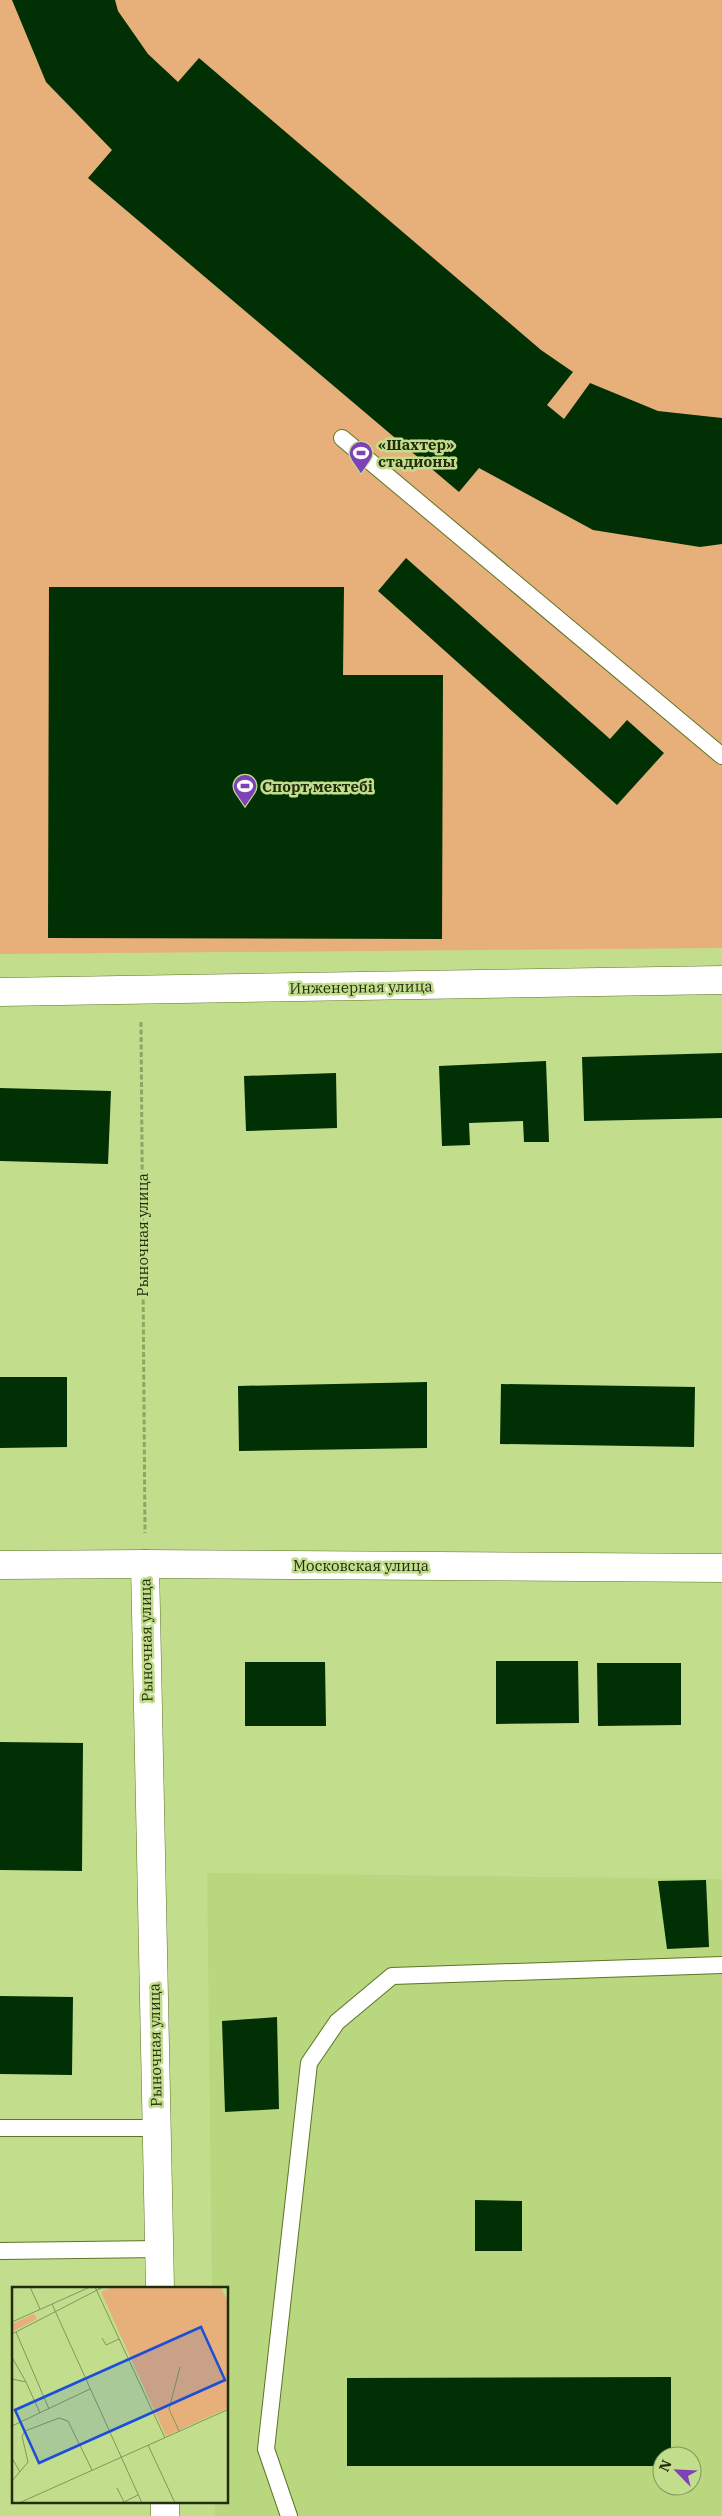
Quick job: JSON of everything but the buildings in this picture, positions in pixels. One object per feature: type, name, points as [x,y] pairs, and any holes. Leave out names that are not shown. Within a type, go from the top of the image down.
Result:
[{"type":"street","name":"Инженерная улица","points":[[0,992],[722,980]]},
{"type":"street","name":"Московская улица","points":[[0,1565],[145,1564],[722,1568]]},
{"type":"street","name":"Рыночная улица","points":[[145,1564],[160,2287]]},
{"type":"lane","points":[[342,438],[722,756]]},
{"type":"lane","points":[[289,2516],[266,2449],[309,2063],[337,2022],[392,1976],[722,1965]]},
{"type":"lane","points":[[0,2128],[156,2128]]},
{"type":"lane","points":[[0,2251],[159,2249]]},
{"type":"path","name":"Рыночная улица","points":[[140,991],[145,1564]]},
{"type":"shaded area","name":"«Шахтер» стадионы","points":[[0,0],[722,0],[722,948],[0,954]]},
{"type":"shaded area","points":[[207,1873],[722,1879],[722,2516],[215,2516],[215,2504],[229,2504],[229,2287],[212,2287]]},
{"type":"place","name":"«Шахтер» стадионы","points":[[361,474]]},
{"type":"place","name":"Спорт мектебі","points":[[245,807]]}]
